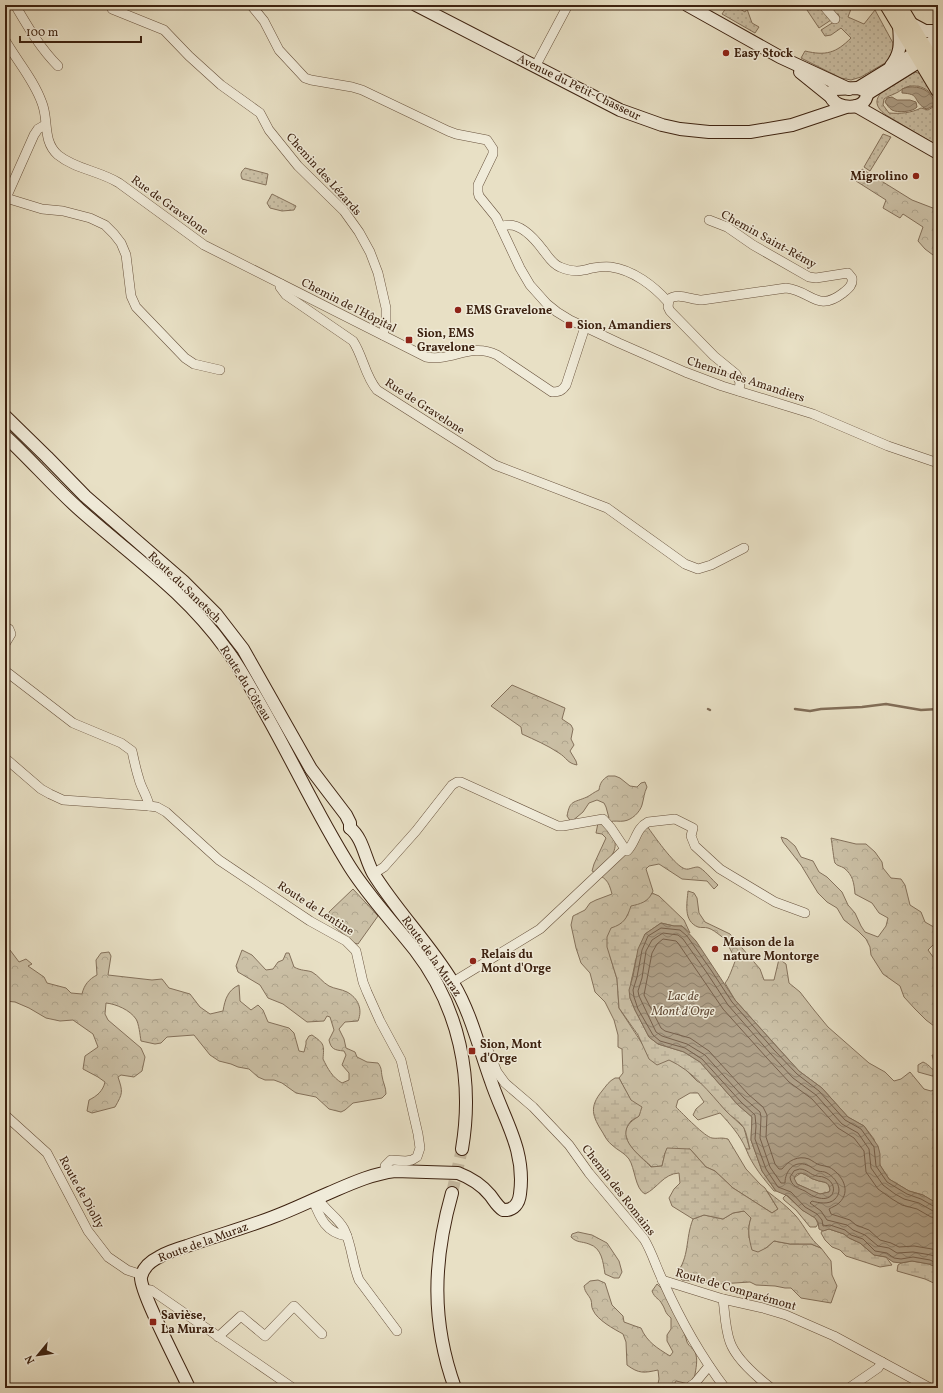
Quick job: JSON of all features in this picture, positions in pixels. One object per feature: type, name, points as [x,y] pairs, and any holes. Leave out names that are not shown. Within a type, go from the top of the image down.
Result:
[{"type":"main road","points":[[888,5],[905,24],[925,54],[938,70]]},
{"type":"main road","points":[[899,5],[908,40],[925,54],[938,90]]},
{"type":"street","points":[[15,5],[41,47],[58,66]]},
{"type":"street","name":"Chemin des Amandiers","points":[[251,5],[264,21],[279,50],[306,78],[352,86],[452,132],[487,140],[493,149],[494,154],[479,181],[478,192],[496,217],[520,268],[530,285],[547,304],[570,320],[659,361],[722,386],[813,414],[888,446],[938,463]]},
{"type":"street","name":"Avenue du Petit-Chasseur","points":[[416,5],[620,110],[662,125],[680,129],[709,132],[750,132],[792,125],[863,103],[860,92]]},
{"type":"street","points":[[535,67],[568,5]]},
{"type":"street","points":[[687,5],[780,57],[860,92],[880,115],[938,149]]},
{"type":"street","points":[[823,5],[835,19]]},
{"type":"street","name":"Chemin des Lézards","points":[[112,9],[164,30],[189,56],[220,84],[260,113],[269,130],[298,166],[344,212],[359,232],[370,252],[378,273],[386,308],[386,321],[383,335]]},
{"type":"street","points":[[860,92],[889,69],[896,60],[900,50],[905,24],[925,31],[938,31]]},
{"type":"street","points":[[779,127],[818,110],[831,98],[832,92],[835,89],[860,92],[925,54],[938,38]]},
{"type":"street","name":"Rue de Gravelone","points":[[5,40],[33,83],[43,104],[46,133],[54,152],[66,160],[112,178],[204,245],[281,284],[280,288],[286,295],[354,341],[358,347],[369,379],[377,390],[489,461],[512,472],[606,508],[685,564],[698,569],[744,548]]},
{"type":"street","points":[[889,69],[925,54]]},
{"type":"street","points":[[780,57],[818,85],[838,106],[851,106],[938,153]]},
{"type":"street","points":[[45,125],[34,135],[6,198],[42,209],[63,211],[90,218],[105,225],[118,238],[126,255],[132,301],[136,307],[185,358],[194,364],[220,370]]},
{"type":"street","name":"Chemin Saint-Rémy","points":[[668,302],[672,297],[682,296],[695,300],[702,300],[786,288],[797,290],[818,301],[829,302],[842,294],[852,284],[852,278],[848,273],[816,278],[809,277],[753,245],[727,227],[709,220]]},
{"type":"street","points":[[501,227],[506,225],[517,226],[532,238],[550,260],[558,267],[567,270],[583,271],[591,268],[611,267],[630,273],[646,282],[668,302],[670,311],[714,356],[736,374],[740,382],[739,391]]},
{"type":"street","name":"Chemin de l'Hôpital","points":[[281,284],[426,357],[441,358],[466,351],[488,350],[552,392],[558,392],[563,389],[568,380],[585,327]]},
{"type":"street","name":"Route du Sanetsch","points":[[5,416],[47,456],[85,496],[183,581],[216,614],[244,650],[311,769],[346,815],[350,823],[350,828]]},
{"type":"street","name":"Route du Côteau","points":[[5,436],[64,496],[178,593],[215,634],[228,651],[261,705],[333,839],[357,878],[422,960],[448,1006],[460,1045],[466,1078],[466,1115],[462,1149]]},
{"type":"street","points":[[5,627],[9,629],[10,634],[5,644]]},
{"type":"street","points":[[5,673],[8,673],[73,723],[121,744],[132,751],[138,779],[149,806]]},
{"type":"street","name":"Route de Lentine","points":[[5,758],[42,789],[63,800],[149,806],[166,812],[219,860],[310,920],[346,941],[356,951],[363,982],[367,992],[380,1021],[396,1048],[401,1060],[420,1148],[419,1154],[412,1160],[391,1160],[386,1166],[386,1172]]},
{"type":"street","points":[[373,874],[384,867],[406,843],[452,785],[457,782],[461,782],[558,826],[603,818],[626,850]]},
{"type":"street","points":[[453,982],[540,929],[632,846],[639,829],[648,822],[675,819],[693,828],[691,836],[695,846],[720,869],[774,902],[805,914]]},
{"type":"street","points":[[333,839],[345,833],[350,828]]},
{"type":"street","name":"Route de la Muraz","points":[[142,1275],[150,1263],[164,1255],[200,1241],[258,1222],[356,1181],[386,1172],[458,1173],[477,1182],[501,1208],[505,1210],[510,1210],[517,1205],[520,1199],[522,1182],[519,1154],[491,1083],[468,1013],[453,982],[421,936],[373,874],[356,834],[350,828]]},
{"type":"street","name":"Chemin des Romains","points":[[480,1050],[488,1050],[497,1072],[505,1083],[533,1107],[564,1140],[589,1173],[644,1239],[662,1280],[682,1319],[708,1366],[725,1388]]},
{"type":"street","name":"Route de Diolly","points":[[5,1115],[47,1152],[88,1231],[108,1257],[127,1270],[142,1275]]},
{"type":"street","points":[[452,1193],[438,1258],[436,1293],[439,1328],[443,1348],[455,1388]]},
{"type":"street","points":[[316,1199],[317,1213],[326,1226],[337,1234],[347,1236]]},
{"type":"street","points":[[316,1199],[339,1221],[347,1236],[355,1270],[359,1280],[397,1331]]},
{"type":"street","points":[[142,1275],[141,1281],[143,1289],[189,1388]]},
{"type":"street","name":"Route de Comparémont","points":[[662,1280],[723,1299],[786,1315],[834,1336],[930,1388]]},
{"type":"street","points":[[143,1289],[151,1290],[294,1388]]},
{"type":"street","points":[[723,1299],[728,1334],[733,1348],[753,1373],[771,1388]]},
{"type":"street","points":[[218,1337],[242,1316],[265,1336],[294,1306],[322,1334]]},
{"type":"street","points":[[849,1388],[878,1368],[882,1362]]},
{"type":"street","points":[[688,1388],[695,1383],[708,1366]]},
{"type":"green space","points":[[722,5],[733,5],[745,12],[747,9],[752,23],[759,27],[755,33],[722,14],[726,8]]},
{"type":"green space","points":[[806,5],[813,5],[815,8],[819,6],[831,20],[819,28],[805,7]]},
{"type":"green space","points":[[829,5],[849,5],[851,9],[848,17],[864,24],[875,10],[893,43],[893,51],[890,58],[885,63],[861,77],[851,80],[841,78],[801,58],[805,51],[825,53],[835,50],[851,38],[841,28],[831,35],[825,36],[821,30],[840,18],[838,14],[834,15]]},
{"type":"green space","points":[[915,72],[921,74],[938,98],[938,146],[883,113],[877,102],[877,99],[881,93]],"holes":[[[905,87],[922,87],[931,93],[935,100],[933,107],[928,110],[921,108],[905,113],[889,113],[883,105],[884,99]]]},
{"type":"green space","points":[[883,134],[891,137],[870,171],[864,167]]},
{"type":"green space","points":[[245,168],[268,174],[266,185],[242,179],[241,173]]},
{"type":"green space","points":[[862,169],[912,200],[938,210],[936,229],[938,230],[938,248],[933,255],[918,241],[923,227],[903,214],[900,218],[883,208],[886,200],[856,181]]},
{"type":"green space","points":[[272,194],[296,206],[294,210],[282,211],[270,208],[267,203]]},
{"type":"green space","points":[[512,685],[565,708],[562,719],[571,725],[573,729],[571,739],[574,745],[570,751],[577,765],[569,762],[562,755],[550,748],[522,734],[521,727],[491,706]]},
{"type":"green space","points":[[608,776],[620,778],[630,786],[637,787],[641,783],[645,782],[647,787],[638,813],[627,820],[609,822],[615,838],[615,847],[612,855],[614,859],[647,826],[674,861],[683,868],[700,868],[718,885],[714,889],[707,881],[682,879],[659,864],[649,866],[646,869],[653,891],[650,898],[628,914],[625,921],[619,926],[610,956],[617,979],[619,1008],[643,1045],[682,1066],[697,1081],[704,1085],[726,1111],[744,1128],[750,1150],[746,1149],[738,1134],[720,1113],[698,1120],[693,1115],[696,1109],[704,1102],[698,1093],[690,1093],[678,1100],[676,1107],[704,1134],[712,1138],[728,1139],[746,1169],[765,1188],[778,1209],[772,1213],[733,1188],[715,1171],[706,1167],[690,1149],[665,1153],[662,1166],[652,1167],[628,1143],[626,1129],[630,1123],[639,1116],[619,1078],[623,1073],[622,1049],[618,1047],[618,1035],[614,1020],[605,1002],[595,992],[590,973],[581,963],[571,925],[573,916],[585,910],[590,903],[612,894],[606,880],[592,871],[606,838],[602,834],[596,833],[598,823],[609,818],[604,803],[597,800],[589,803],[583,812],[571,822],[567,816],[569,807],[575,801],[587,797],[599,790],[600,785]]},
{"type":"green space","points":[[781,837],[787,839],[795,846],[801,857],[813,861],[819,872],[827,877],[842,892],[848,905],[855,913],[865,932],[878,937],[886,926],[888,918],[879,913],[872,903],[855,894],[851,876],[844,868],[835,863],[831,838],[856,844],[866,844],[875,852],[882,862],[883,868],[891,878],[901,879],[905,885],[910,905],[921,912],[925,922],[938,929],[938,940],[928,950],[936,961],[936,969],[938,970],[938,1029],[926,1020],[904,997],[900,986],[883,974],[871,955],[870,947],[866,939],[844,920],[837,908],[827,902],[818,893],[801,865],[783,842]]},
{"type":"green space","points":[[353,889],[378,916],[358,944],[354,943],[330,923],[329,912]]},
{"type":"green space","points":[[688,891],[694,893],[697,898],[699,913],[705,922],[730,934],[760,969],[764,980],[774,980],[779,959],[786,964],[789,983],[800,992],[828,1027],[869,1063],[885,1072],[894,1081],[901,1079],[910,1072],[924,1089],[931,1091],[938,1088],[938,1204],[923,1195],[909,1191],[889,1179],[880,1165],[874,1139],[864,1126],[848,1117],[822,1088],[799,1071],[735,1000],[725,983],[736,959],[721,936],[710,929],[698,927],[690,921],[687,911]]},
{"type":"green space","points":[[652,893],[659,896],[684,920],[690,933],[682,926],[661,923],[645,934],[636,959],[631,982],[630,998],[649,1037],[658,1044],[684,1052],[700,1062],[738,1105],[752,1117],[751,1140],[762,1171],[776,1191],[774,1191],[751,1160],[746,1149],[750,1149],[746,1133],[738,1121],[728,1113],[700,1082],[686,1070],[669,1060],[657,1065],[649,1059],[638,1035],[619,1008],[617,979],[607,947],[607,937],[611,928],[619,925],[624,920],[631,906],[646,901]]},
{"type":"green space","points":[[5,950],[10,950],[19,962],[26,959],[32,964],[28,966],[44,977],[47,983],[66,988],[71,993],[82,994],[87,983],[97,975],[96,960],[101,953],[109,952],[111,956],[108,975],[152,980],[162,979],[169,988],[190,994],[200,1007],[210,1014],[223,1011],[228,995],[232,989],[239,985],[240,1001],[251,1010],[258,1005],[263,1010],[268,1022],[289,1028],[294,1033],[299,1051],[304,1052],[306,1041],[309,1036],[312,1035],[323,1045],[323,1059],[331,1072],[342,1083],[349,1080],[349,1073],[342,1065],[346,1055],[344,1051],[332,1047],[329,1040],[334,1030],[330,1017],[327,1016],[324,1021],[307,1022],[283,1004],[268,998],[260,985],[238,972],[236,966],[242,950],[252,955],[266,970],[273,969],[278,962],[283,960],[286,953],[289,953],[294,967],[312,972],[324,983],[351,994],[357,1001],[360,1008],[358,1021],[345,1022],[339,1029],[344,1039],[346,1048],[355,1052],[357,1057],[367,1062],[378,1063],[381,1068],[386,1094],[382,1098],[353,1103],[341,1112],[329,1109],[316,1097],[296,1093],[282,1083],[274,1080],[265,1080],[258,1077],[249,1069],[219,1061],[210,1055],[194,1035],[167,1037],[161,1043],[155,1044],[141,1041],[136,1019],[122,1008],[106,1003],[105,1014],[108,1020],[141,1048],[145,1057],[142,1071],[134,1077],[121,1075],[118,1077],[121,1092],[120,1099],[115,1107],[92,1113],[87,1111],[89,1100],[99,1093],[105,1082],[83,1069],[85,1056],[98,1047],[93,1034],[73,1020],[60,1021],[46,1018],[15,1002],[5,1001]]},
{"type":"green space","points":[[932,1055],[938,1056],[938,1080],[936,1077],[918,1072],[918,1065],[923,1062],[937,1073]]},
{"type":"green space","points":[[615,1078],[619,1078],[631,1100],[642,1107],[639,1116],[631,1121],[627,1128],[626,1134],[627,1140],[631,1146],[651,1167],[662,1166],[667,1148],[690,1149],[706,1167],[715,1171],[733,1188],[772,1213],[778,1209],[767,1191],[793,1212],[813,1240],[821,1248],[811,1244],[790,1244],[774,1241],[766,1248],[758,1252],[752,1250],[749,1234],[751,1218],[744,1211],[733,1213],[723,1219],[704,1215],[693,1219],[672,1206],[669,1198],[674,1189],[680,1183],[679,1173],[669,1176],[645,1194],[639,1188],[629,1159],[608,1141],[594,1116],[595,1102],[608,1084]]},
{"type":"green space","points":[[801,1173],[827,1183],[830,1190],[829,1192],[820,1194],[797,1184],[794,1179]]},
{"type":"green space","points":[[786,1195],[802,1210],[815,1217],[818,1224],[816,1227],[810,1227],[796,1210],[784,1200],[783,1198]]},
{"type":"green space","points":[[744,1211],[751,1218],[749,1238],[766,1248],[774,1241],[790,1244],[811,1244],[821,1248],[831,1261],[832,1275],[837,1286],[831,1303],[801,1298],[791,1288],[756,1285],[750,1282],[719,1284],[682,1280],[676,1274],[683,1261],[693,1219],[704,1215],[723,1219],[733,1213]]},
{"type":"green space","points":[[829,1229],[844,1234],[860,1243],[874,1255],[886,1257],[892,1265],[880,1267],[846,1256],[840,1250],[832,1247],[825,1240],[821,1233],[822,1231]]},
{"type":"green space","points":[[578,1232],[592,1235],[607,1243],[619,1261],[622,1272],[619,1278],[614,1278],[605,1274],[601,1256],[597,1249],[571,1237],[572,1234]]},
{"type":"green space","points":[[912,1261],[929,1264],[938,1268],[938,1285],[925,1279],[897,1271],[898,1265],[901,1263]]},
{"type":"green space","points":[[598,1280],[605,1283],[612,1305],[623,1316],[624,1322],[641,1328],[649,1341],[670,1356],[673,1352],[667,1341],[667,1335],[671,1329],[671,1318],[667,1314],[661,1302],[654,1296],[652,1291],[657,1284],[662,1288],[675,1311],[687,1342],[697,1358],[694,1380],[689,1384],[676,1381],[672,1388],[657,1388],[659,1379],[658,1370],[642,1372],[627,1365],[626,1342],[623,1334],[606,1324],[595,1314],[592,1308],[591,1300],[586,1292],[584,1286],[590,1281]]},
{"type":"water","points":[[917,87],[927,91],[934,101],[933,106],[927,109],[924,108],[914,96],[911,94],[902,93],[902,89]]},
{"type":"water","points":[[892,97],[897,100],[910,100],[916,102],[917,107],[905,112],[897,112],[892,110],[885,102],[887,98]]},
{"type":"water","name":"Lac de Mont d'Orge","points":[[661,923],[682,926],[696,941],[735,1000],[777,1047],[799,1071],[822,1088],[848,1117],[864,1126],[878,1146],[880,1165],[889,1179],[909,1191],[923,1195],[938,1204],[938,1268],[929,1264],[912,1261],[901,1263],[893,1262],[886,1257],[874,1255],[860,1243],[844,1234],[829,1229],[823,1231],[819,1229],[818,1222],[815,1218],[802,1210],[788,1196],[776,1191],[762,1171],[751,1140],[752,1117],[738,1105],[700,1062],[684,1052],[658,1044],[649,1037],[635,1010],[630,998],[629,990],[638,949],[645,934]],"holes":[[[797,1174],[803,1174],[827,1183],[830,1190],[829,1192],[820,1194],[797,1184],[794,1178]]]},
{"type":"waterway","points":[[795,709],[810,711],[886,704],[921,710],[938,709]]},
{"type":"tunnel","points":[[452,1193],[462,1149]]},
{"type":"place","name":"Easy Stock","points":[[726,53]]},
{"type":"place","name":"Migrolino","points":[[916,176]]},
{"type":"place","name":"EMS Gravelone","points":[[458,310]]},
{"type":"place","name":"Sion, Amandiers","points":[[569,325]]},
{"type":"place","name":"Sion, EMS Gravelone","points":[[409,340]]},
{"type":"place","name":"Maison de la nature Montorge","points":[[715,949]]},
{"type":"place","name":"Relais du Mont d'Orge","points":[[473,961]]},
{"type":"place","name":"Sion, Mont d'Orge","points":[[472,1051]]},
{"type":"place","name":"Savièse, La Muraz","points":[[153,1322]]}]
